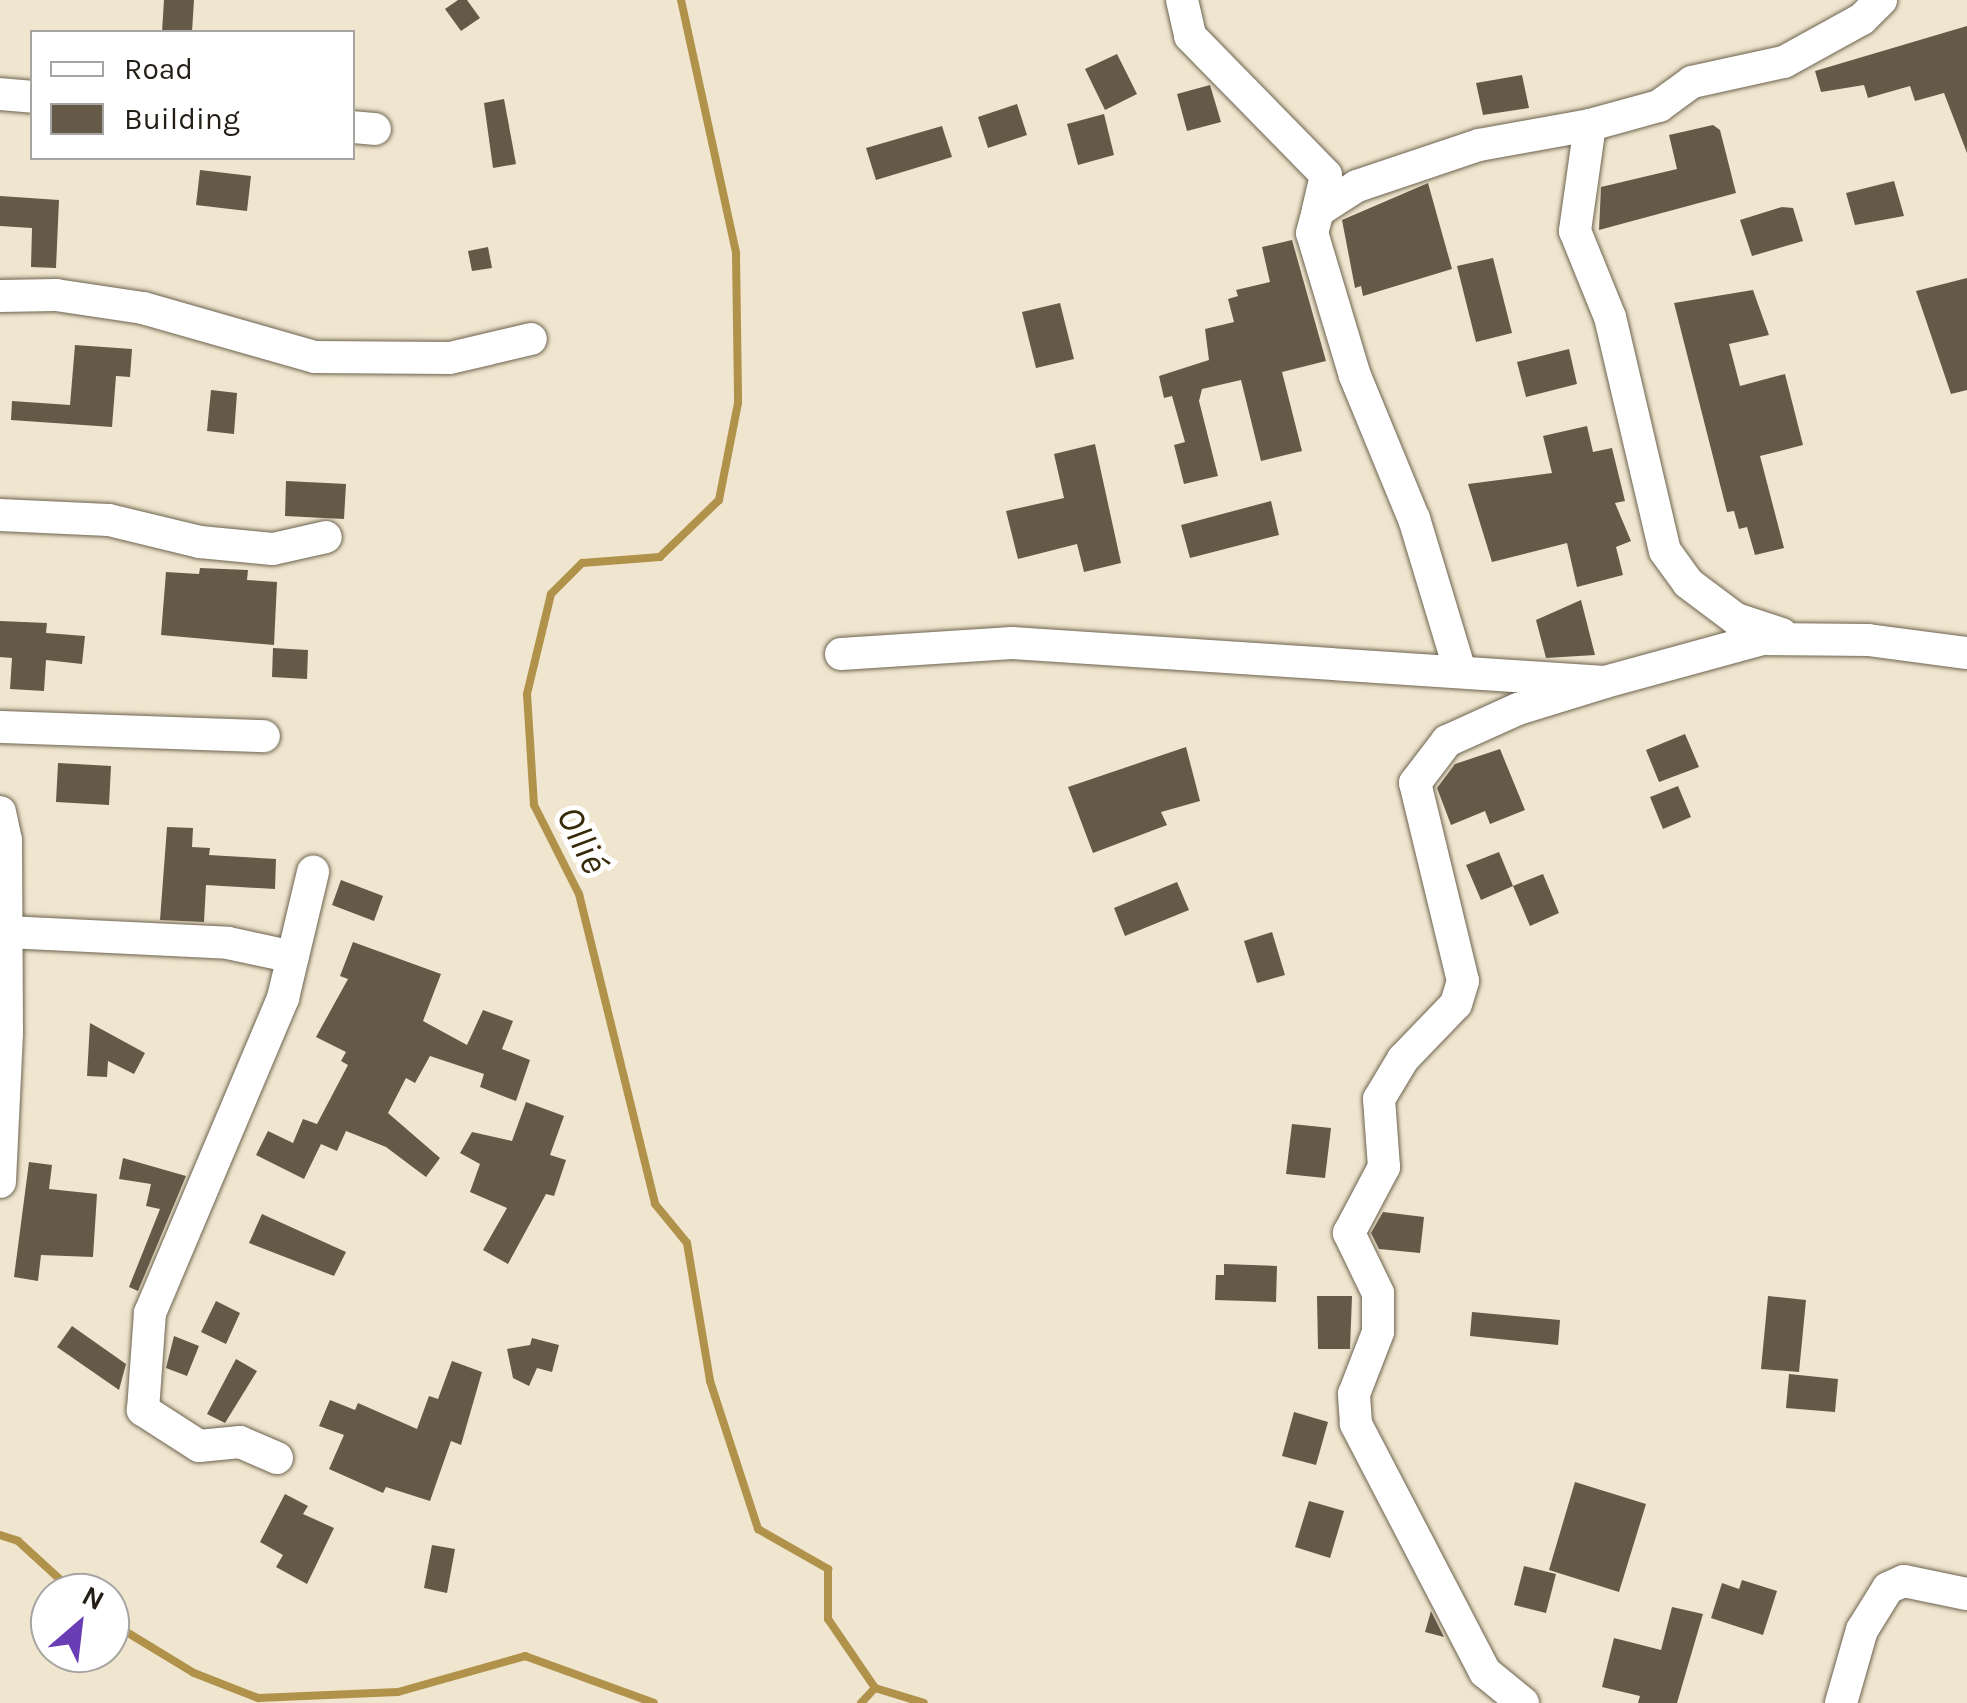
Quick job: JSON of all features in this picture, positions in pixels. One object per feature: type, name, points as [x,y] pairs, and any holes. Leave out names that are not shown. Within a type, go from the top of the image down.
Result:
[{"type":"street","points":[[1182,0],[1190,36],[1326,176],[1312,233],[1355,376],[1414,519],[1460,671]]},
{"type":"street","points":[[1318,211],[1357,186],[1479,145],[1590,125],[1658,106],[1692,82],[1784,62],[1862,19],[1881,0]]},
{"type":"street","points":[[0,94],[30,97]]},
{"type":"street","points":[[1590,125],[1576,230],[1610,316],[1665,551],[1688,583],[1736,619],[1795,639]]},
{"type":"street","points":[[0,296],[56,296],[143,308],[315,357],[450,358],[532,339]]},
{"type":"street","points":[[0,515],[109,520],[200,542],[274,550],[326,537]]},
{"type":"street","points":[[1523,1703],[1485,1672],[1356,1424],[1354,1394],[1378,1332],[1378,1292],[1349,1233],[1384,1167],[1379,1098],[1403,1059],[1456,1004],[1463,981],[1415,783],[1447,741],[1518,709],[1676,657],[1762,639],[1868,640],[1967,654]]},
{"type":"street","points":[[842,654],[1012,643],[1605,682]]},
{"type":"street","points":[[0,727],[264,736]]},
{"type":"street","points":[[0,812],[7,932],[0,1182]]},
{"type":"street","points":[[277,1458],[240,1442],[199,1446],[144,1410],[150,1313],[283,998],[314,872]]},
{"type":"street","points":[[7,932],[228,942],[293,957]]},
{"type":"street","points":[[1840,1703],[1862,1630],[1888,1588],[1904,1581],[1967,1594]]},
{"type":"building","points":[[164,0],[194,0],[192,30],[162,30]]},
{"type":"building","points":[[458,0],[467,0],[480,18],[461,31],[445,9]]},
{"type":"building","points":[[1967,26],[1967,153],[1944,93],[1915,101],[1910,86],[1868,98],[1864,85],[1821,92],[1815,71]]},
{"type":"building","points":[[1117,54],[1137,94],[1105,110],[1085,69]]},
{"type":"building","points":[[1522,75],[1529,108],[1483,115],[1476,83]]},
{"type":"building","points":[[1210,85],[1221,122],[1187,131],[1177,94]]},
{"type":"building","points":[[504,99],[516,164],[493,168],[484,103]]},
{"type":"building","points":[[1017,104],[1027,135],[988,148],[978,117]]},
{"type":"building","points":[[1104,114],[1114,155],[1078,165],[1067,124]]},
{"type":"building","points":[[1713,125],[1720,130],[1736,193],[1599,230],[1601,187],[1677,169],[1669,135]]},
{"type":"building","points":[[942,126],[952,157],[876,180],[866,148]]},
{"type":"building","points":[[200,170],[251,176],[247,211],[196,205]]},
{"type":"building","points":[[1894,181],[1904,216],[1855,225],[1846,193]]},
{"type":"building","points":[[1428,183],[1452,269],[1363,296],[1361,286],[1355,288],[1342,220]]},
{"type":"building","points":[[0,196],[59,200],[56,268],[31,267],[32,228],[0,226]]},
{"type":"building","points":[[1782,207],[1793,208],[1803,241],[1752,256],[1740,220]]},
{"type":"building","points":[[1292,240],[1326,361],[1282,372],[1302,451],[1261,461],[1241,380],[1202,389],[1199,401],[1218,476],[1184,484],[1174,445],[1185,442],[1172,396],[1164,398],[1159,376],[1209,360],[1205,329],[1234,322],[1228,299],[1238,296],[1236,290],[1270,282],[1262,247]]},
{"type":"building","points":[[488,247],[492,268],[472,271],[468,251]]},
{"type":"building","points":[[1493,258],[1512,333],[1476,342],[1457,266]]},
{"type":"building","points":[[1967,278],[1967,390],[1951,394],[1916,291]]},
{"type":"building","points":[[1753,290],[1769,335],[1729,344],[1740,386],[1785,374],[1803,445],[1760,456],[1784,548],[1755,555],[1747,527],[1739,529],[1734,511],[1727,512],[1674,303]]},
{"type":"building","points":[[1060,303],[1074,359],[1036,368],[1022,312]]},
{"type":"building","points":[[75,345],[132,349],[130,377],[116,376],[112,427],[11,420],[12,401],[70,405]]},
{"type":"building","points":[[1569,349],[1577,384],[1526,397],[1517,362]]},
{"type":"building","points":[[211,390],[237,393],[234,434],[207,431]]},
{"type":"building","points":[[1587,426],[1593,452],[1612,448],[1625,501],[1615,503],[1631,541],[1616,547],[1623,575],[1577,587],[1567,543],[1492,562],[1468,484],[1552,473],[1543,436]]},
{"type":"building","points":[[1095,444],[1121,563],[1084,572],[1077,544],[1018,559],[1006,511],[1064,498],[1054,454]]},
{"type":"building","points":[[286,481],[346,484],[344,519],[285,516]]},
{"type":"building","points":[[1271,501],[1279,535],[1190,558],[1181,525]]},
{"type":"building","points":[[200,568],[248,570],[247,580],[277,582],[274,645],[161,635],[166,572],[199,574]]},
{"type":"building","points":[[1581,600],[1595,655],[1546,658],[1536,620]]},
{"type":"building","points":[[0,621],[47,623],[46,633],[85,636],[82,664],[46,660],[44,691],[10,689],[12,658],[0,657]]},
{"type":"building","points":[[273,648],[308,650],[307,679],[272,677]]},
{"type":"building","points":[[1685,734],[1699,767],[1659,782],[1646,750]]},
{"type":"building","points":[[1186,747],[1200,801],[1161,812],[1167,825],[1093,853],[1068,787]]},
{"type":"building","points":[[1500,749],[1525,810],[1490,824],[1485,811],[1451,825],[1437,788],[1455,764]]},
{"type":"building","points":[[58,763],[111,766],[109,805],[56,802]]},
{"type":"building","points":[[1678,786],[1691,817],[1663,829],[1650,797]]},
{"type":"building","points":[[167,827],[193,828],[192,847],[210,848],[209,855],[276,859],[275,889],[206,885],[204,922],[160,920]]},
{"type":"building","points":[[1499,852],[1513,886],[1481,900],[1466,865]]},
{"type":"building","points":[[1543,874],[1559,913],[1530,926],[1513,886]]},
{"type":"building","points":[[341,880],[383,896],[374,921],[332,905]]},
{"type":"building","points":[[1177,882],[1189,910],[1125,936],[1114,908]]},
{"type":"building","points":[[1272,932],[1285,975],[1257,983],[1244,941]]},
{"type":"building","points":[[353,942],[441,974],[423,1021],[467,1045],[483,1010],[513,1021],[502,1049],[530,1060],[516,1101],[480,1087],[484,1074],[430,1056],[415,1083],[406,1078],[388,1113],[440,1158],[426,1177],[386,1147],[346,1131],[337,1151],[321,1144],[304,1179],[256,1155],[268,1131],[293,1143],[303,1119],[317,1124],[348,1065],[341,1061],[346,1052],[316,1037],[348,979],[340,976]]},
{"type":"building","points":[[90,1023],[145,1053],[134,1074],[108,1061],[107,1077],[87,1076]]},
{"type":"building","points":[[526,1102],[564,1116],[550,1155],[566,1160],[554,1196],[546,1194],[508,1264],[483,1250],[507,1208],[470,1192],[480,1164],[460,1153],[472,1132],[512,1141]]},
{"type":"building","points":[[1292,1124],[1331,1128],[1325,1178],[1286,1174]]},
{"type":"building","points":[[123,1158],[186,1176],[138,1291],[129,1287],[160,1209],[146,1206],[151,1184],[119,1179]]},
{"type":"building","points":[[29,1162],[52,1165],[49,1189],[97,1194],[93,1257],[41,1255],[38,1281],[14,1277]]},
{"type":"building","points":[[1383,1212],[1424,1217],[1420,1253],[1379,1249],[1371,1233]]},
{"type":"building","points":[[262,1214],[346,1252],[334,1276],[249,1243]]},
{"type":"building","points":[[1224,1264],[1277,1266],[1276,1302],[1215,1300],[1216,1275],[1224,1275]]},
{"type":"building","points":[[1317,1296],[1352,1296],[1350,1349],[1318,1349]]},
{"type":"building","points":[[1768,1296],[1806,1300],[1799,1372],[1761,1369]]},
{"type":"building","points":[[216,1301],[240,1313],[226,1344],[201,1332]]},
{"type":"building","points":[[1472,1312],[1560,1320],[1558,1345],[1470,1336]]},
{"type":"building","points":[[72,1326],[126,1364],[119,1390],[57,1347]]},
{"type":"building","points":[[174,1336],[199,1346],[187,1376],[166,1368]]},
{"type":"building","points":[[532,1338],[559,1345],[552,1372],[537,1368],[529,1386],[513,1378],[507,1349],[530,1345]]},
{"type":"building","points":[[236,1359],[257,1371],[225,1423],[207,1414]]},
{"type":"building","points":[[452,1361],[482,1372],[461,1445],[451,1441],[430,1501],[386,1487],[383,1493],[329,1469],[344,1435],[319,1426],[330,1400],[355,1410],[358,1403],[417,1429],[429,1396],[438,1399]]},
{"type":"building","points":[[1789,1374],[1838,1379],[1835,1412],[1786,1408]]},
{"type":"building","points":[[1294,1412],[1328,1422],[1316,1465],[1282,1456]]},
{"type":"building","points":[[1575,1482],[1646,1504],[1619,1592],[1549,1570]]},
{"type":"building","points":[[285,1494],[308,1506],[303,1514],[334,1528],[307,1584],[276,1567],[283,1555],[260,1542]]},
{"type":"building","points":[[1309,1501],[1344,1511],[1330,1558],[1295,1547]]},
{"type":"building","points":[[432,1545],[455,1549],[447,1593],[424,1588]]},
{"type":"building","points":[[1524,1566],[1556,1574],[1546,1613],[1514,1605]]},
{"type":"building","points":[[1742,1580],[1777,1591],[1763,1635],[1711,1618],[1722,1583],[1739,1589]]},
{"type":"building","points":[[1672,1607],[1703,1614],[1677,1703],[1638,1703],[1640,1696],[1602,1687],[1614,1638],[1661,1650]]},
{"type":"building","points":[[1431,1611],[1444,1637],[1425,1632]]},
{"type":"waterway","name":"Ollié","points":[[681,0],[736,253],[738,403],[719,500],[660,557],[582,563],[551,594],[527,694],[534,805],[579,894],[655,1204],[687,1243],[710,1381],[758,1529],[828,1569],[828,1619],[875,1688],[924,1703]]},
{"type":"waterway","points":[[0,1535],[18,1541],[53,1573]]},
{"type":"waterway","points":[[130,1634],[194,1673],[258,1698],[398,1692],[525,1656],[654,1703]]},
{"type":"waterway","points":[[861,1703],[875,1688]]}]
